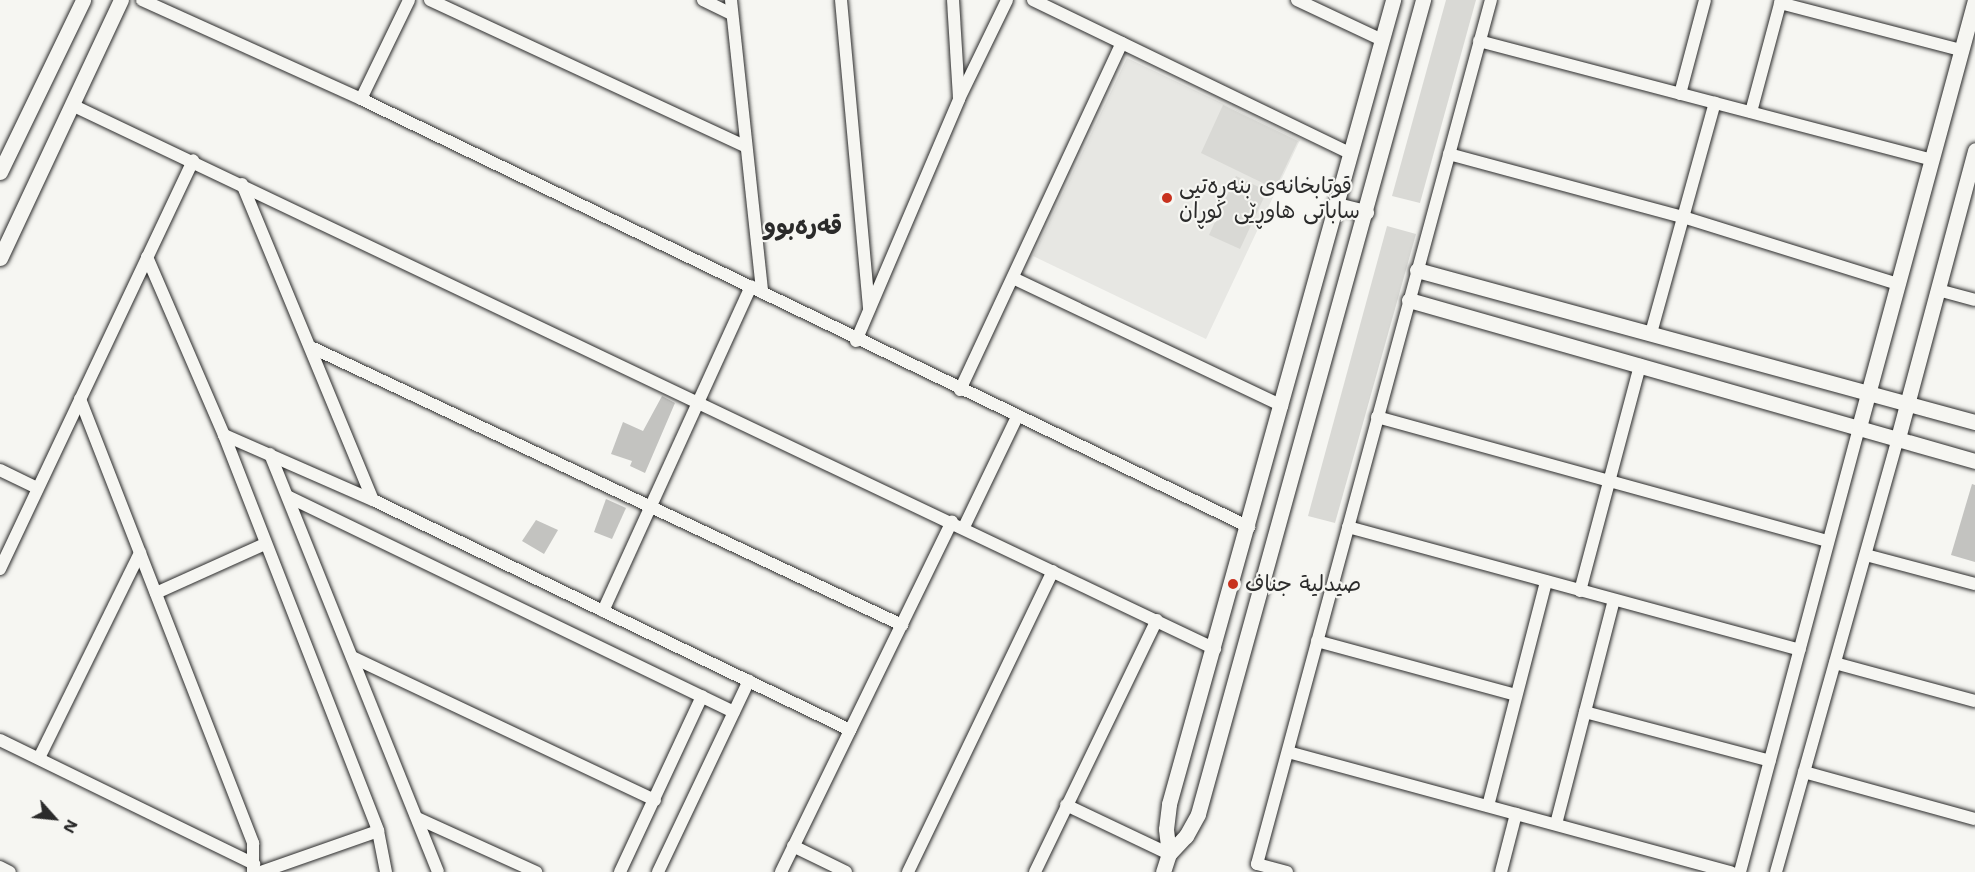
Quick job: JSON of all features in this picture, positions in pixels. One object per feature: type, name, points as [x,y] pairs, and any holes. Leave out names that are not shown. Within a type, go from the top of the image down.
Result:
[{"type":"street","points":[[0,172],[82,0]]},
{"type":"street","points":[[0,258],[122,0]]},
{"type":"street","points":[[142,0],[362,99],[757,289],[856,340],[1249,527]]},
{"type":"street","points":[[362,99],[409,0]]},
{"type":"street","points":[[430,0],[745,146]]},
{"type":"street","points":[[703,0],[732,14]]},
{"type":"street","points":[[603,611],[697,402],[757,289],[731,0]]},
{"type":"street","points":[[840,0],[870,312]]},
{"type":"street","points":[[953,0],[959,99]]},
{"type":"street","points":[[856,340],[870,312],[959,99],[1007,0]]},
{"type":"street","points":[[1033,0],[1351,154]]},
{"type":"street","points":[[1297,0],[1382,40]]},
{"type":"street","points":[[1163,872],[1169,854],[1168,810],[1249,527],[1393,0]]},
{"type":"street","points":[[1169,854],[1186,836],[1198,814],[1423,0]]},
{"type":"street","points":[[1287,872],[1257,864],[1491,0]]},
{"type":"street","points":[[1680,94],[1705,0]]},
{"type":"street","points":[[1740,872],[1858,427],[1975,0]]},
{"type":"street","points":[[1751,112],[1780,2],[1961,50]]},
{"type":"street","points":[[1479,41],[1932,160]]},
{"type":"street","points":[[960,390],[1122,43]]},
{"type":"street","points":[[1651,333],[1715,103]]},
{"type":"street","points":[[72,105],[193,160],[697,402],[952,521],[1215,649]]},
{"type":"street","points":[[1776,872],[1938,290],[1972,177],[1975,150]]},
{"type":"street","points":[[1449,154],[1683,217],[1898,284]]},
{"type":"street","points":[[0,569],[193,160]]},
{"type":"street","points":[[243,184],[314,348],[373,500]]},
{"type":"street","points":[[1337,205],[1366,212]]},
{"type":"street","points":[[147,257],[224,435],[264,545],[378,831],[386,872]]},
{"type":"street","points":[[1417,270],[1869,391],[1975,422]]},
{"type":"street","points":[[1013,278],[1282,406]]},
{"type":"street","points":[[1938,290],[1975,300]]},
{"type":"street","points":[[1409,300],[1975,461]]},
{"type":"street","points":[[314,348],[902,625]]},
{"type":"street","points":[[1580,591],[1640,365]]},
{"type":"street","points":[[80,399],[253,843],[256,869]]},
{"type":"street","points":[[964,527],[1017,417]]},
{"type":"street","points":[[1377,417],[1828,541]]},
{"type":"street","points":[[224,435],[373,500],[850,730]]},
{"type":"street","points":[[270,454],[438,872]]},
{"type":"street","points":[[0,470],[37,488]]},
{"type":"street","points":[[289,497],[734,712]]},
{"type":"street","points":[[780,872],[952,521]]},
{"type":"street","points":[[1348,527],[1800,650]]},
{"type":"street","points":[[156,593],[264,545]]},
{"type":"street","points":[[39,758],[140,553]]},
{"type":"street","points":[[1866,555],[1975,584]]},
{"type":"street","points":[[908,872],[1053,572]]},
{"type":"street","points":[[1488,806],[1546,581]]},
{"type":"street","points":[[1556,824],[1614,600]]},
{"type":"street","points":[[1035,872],[1157,620]]},
{"type":"street","points":[[1317,641],[1516,695]]},
{"type":"street","points":[[352,657],[655,800]]},
{"type":"street","points":[[1835,663],[1975,701]]},
{"type":"street","points":[[658,872],[749,680]]},
{"type":"street","points":[[620,872],[702,696]]},
{"type":"street","points":[[1585,712],[1770,761]]},
{"type":"street","points":[[0,740],[256,869],[378,831]]},
{"type":"street","points":[[1288,752],[1731,872]]},
{"type":"street","points":[[1804,772],[1975,819]]},
{"type":"street","points":[[1066,805],[1169,854]]},
{"type":"street","points":[[1501,872],[1516,814]]},
{"type":"street","points":[[417,818],[536,872]]},
{"type":"street","points":[[793,846],[846,872]]},
{"type":"street","points":[[0,867],[10,872]]},
{"type":"shaded area","points":[[1446,0],[1476,0],[1420,203],[1392,196]]},
{"type":"shaded area","name":"قوتابخانەی بنەڕەتیی ساباتی هاوڕێی کوڕان","points":[[1127,58],[1300,140],[1206,339],[1033,256]]},
{"type":"shaded area","points":[[1223,105],[1298,141],[1275,189],[1201,153]]},
{"type":"shaded area","points":[[1236,176],[1267,191],[1240,249],[1209,235]]},
{"type":"shaded area","points":[[1387,226],[1416,234],[1335,523],[1308,516]]},
{"type":"building","points":[[662,396],[675,403],[645,473],[630,466],[632,461],[611,454],[623,422],[643,431]]},
{"type":"building","points":[[1972,484],[1975,485],[1975,562],[1951,555]]},
{"type":"building","points":[[606,499],[626,508],[612,539],[594,532]]},
{"type":"building","points":[[536,520],[558,530],[544,554],[522,541]]},
{"type":"place","name":"قوتابخانەی بنەڕەتیی ساباتی هاوڕێی کوڕان","points":[[1167,198]]},
{"type":"place","name":"صيدلية جناف","points":[[1233,584]]},
{"type":"district","name":"قەرەبوو","points":[[803,227]]}]
